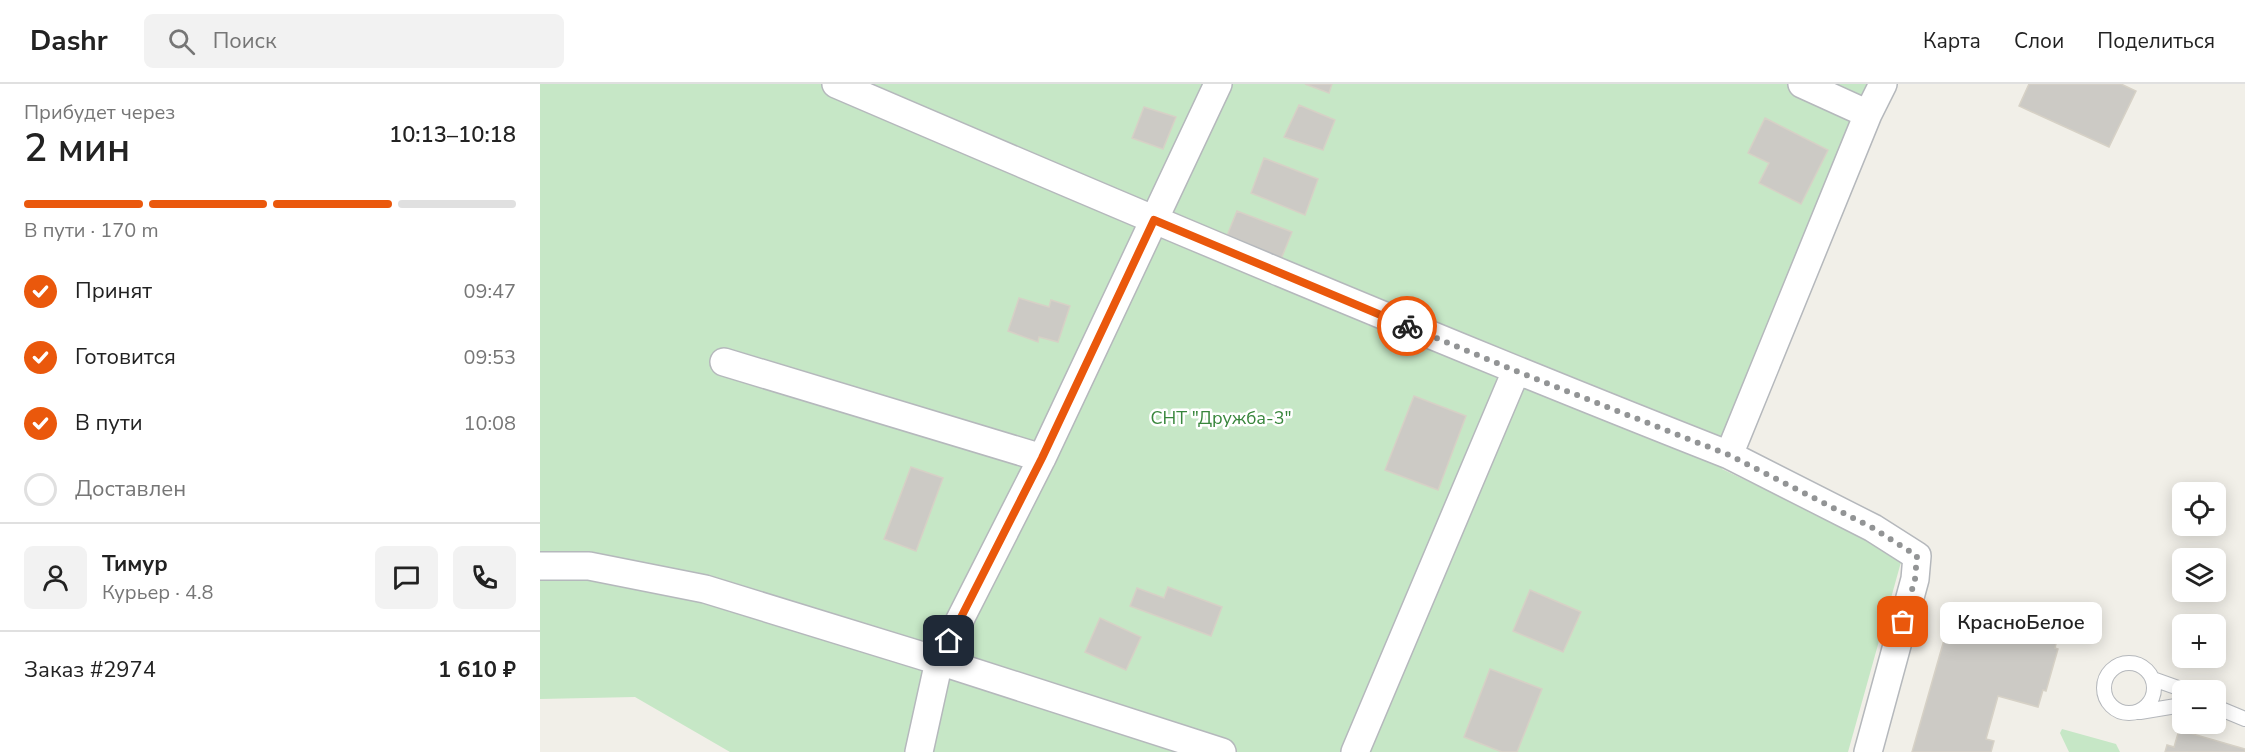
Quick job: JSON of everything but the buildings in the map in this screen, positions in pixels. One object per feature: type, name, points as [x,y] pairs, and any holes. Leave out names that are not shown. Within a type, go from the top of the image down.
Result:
[{"type":"street","points":[[836,84],[1516,371],[1729,455],[1873,528],[1917,556],[1915,579],[1868,752]]},
{"type":"street","points":[[1802,84],[1868,114]]},
{"type":"street","points":[[1729,455],[1868,114],[1883,84]]},
{"type":"street","points":[[919,752],[939,661],[1042,458],[1154,220],[1212,86]]},
{"type":"street","points":[[724,362],[1042,458]]},
{"type":"street","points":[[1355,752],[1516,371]]},
{"type":"street","points":[[540,566],[589,566],[705,589],[939,661],[1221,752]]},
{"type":"lane","points":[[2138,712],[2147,707],[2153,699],[2155,689],[2153,679],[2140,665],[2130,663],[2120,665],[2106,678],[2103,688],[2105,698],[2111,706],[2119,712],[2128,714],[2172,706]]},
{"type":"lane","points":[[2153,679],[2172,686]]},
{"type":"lane","points":[[2226,711],[2245,719]]},
{"type":"green space","name":"СНТ \"Дружба-3\"","points":[[540,84],[1893,84],[1722,469],[1903,555],[1848,752],[730,752],[635,697],[540,699]]},
{"type":"green space","points":[[2062,729],[2116,744],[2120,752],[2069,752],[2060,733]]},
{"type":"way so far","points":[[1407,326],[1729,455],[1873,528],[1917,556],[1915,579],[1903,622]]},
{"type":"place","name":"КрасноБелое","points":[[1903,622]]},
{"type":"route","points":[[949,641],[1042,458],[1154,220],[1407,326]]}]
